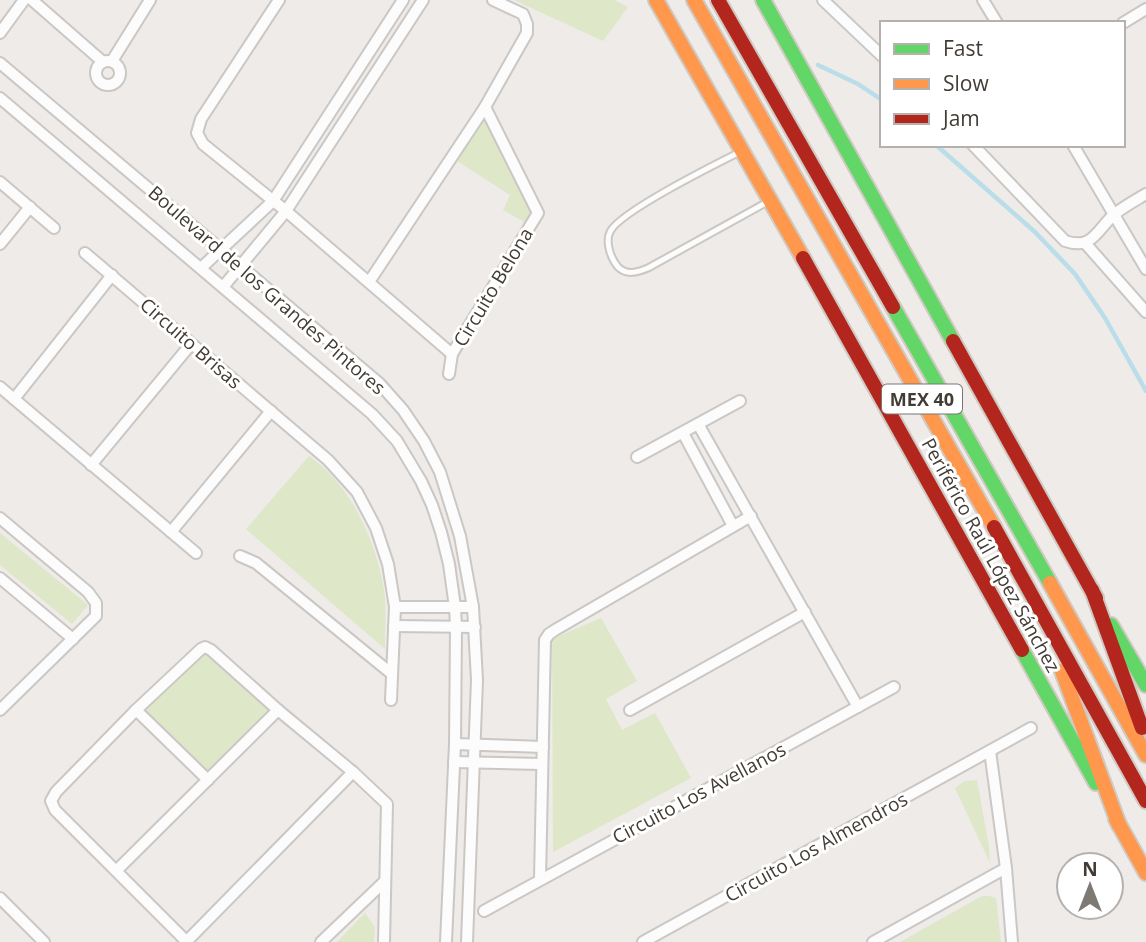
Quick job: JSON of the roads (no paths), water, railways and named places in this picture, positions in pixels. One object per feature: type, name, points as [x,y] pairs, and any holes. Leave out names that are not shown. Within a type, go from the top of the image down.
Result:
[{"type":"main road","name":"Periférico Raúl López Sánchez","points":[[656,0],[771,200],[1146,873]]},
{"type":"main road","name":"Periférico Raúl López Sánchez","points":[[694,0],[949,445],[1146,801]]},
{"type":"main road","name":"Periférico Raúl López Sánchez","points":[[718,0],[1146,755]]},
{"type":"main road","points":[[763,0],[1146,685]]},
{"type":"main road","points":[[1092,590],[1146,739]]},
{"type":"main road","points":[[1035,602],[1119,825]]},
{"type":"street","points":[[0,33],[24,0]]},
{"type":"street","points":[[32,0],[107,62],[149,0]]},
{"type":"street","name":"Circuito Belona","points":[[278,0],[201,119],[197,133],[203,144],[452,354]]},
{"type":"street","points":[[201,268],[273,201],[402,0]]},
{"type":"street","points":[[223,287],[286,212],[423,0]]},
{"type":"street","points":[[369,282],[485,107],[527,33],[523,14],[493,0]]},
{"type":"street","points":[[983,0],[996,21]]},
{"type":"street","points":[[826,1],[880,54]]},
{"type":"street","points":[[1125,22],[1146,9]]},
{"type":"street","name":"Boulevard de los Grandes Pintores","points":[[0,63],[379,383],[403,410],[424,441],[440,472],[460,536],[475,627],[477,680],[467,942]]},
{"type":"street","name":"Boulevard de los Grandes Pintores","points":[[0,98],[372,414],[397,441],[421,481],[441,532],[455,607],[455,744],[446,942]]},
{"type":"street","name":"Circuito Belona","points":[[449,374],[452,354],[538,213],[485,107]]},
{"type":"street","points":[[975,147],[1065,241],[1074,244],[1085,243],[1099,232],[1114,214],[1146,194]]},
{"type":"street","points":[[1074,147],[1146,269]]},
{"type":"street","points":[[0,182],[54,228]]},
{"type":"street","points":[[0,244],[30,207]]},
{"type":"street","points":[[1085,243],[1146,312]]},
{"type":"street","name":"Circuito Brisas","points":[[85,253],[328,460],[357,492],[376,528],[388,564],[395,607],[391,700]]},
{"type":"street","points":[[14,399],[112,275]]},
{"type":"street","points":[[92,465],[191,344]]},
{"type":"street","points":[[0,387],[196,553]]},
{"type":"street","points":[[637,457],[740,401]]},
{"type":"street","points":[[171,532],[271,411]]},
{"type":"street","points":[[698,424],[858,707]]},
{"type":"street","points":[[683,433],[733,526]]},
{"type":"street","points":[[540,879],[545,640],[549,634],[751,516]]},
{"type":"street","points":[[0,518],[88,592],[96,603],[96,615],[1,707]]},
{"type":"street","points":[[240,556],[256,563],[392,674]]},
{"type":"street","points":[[0,578],[73,639]]},
{"type":"street","points":[[395,607],[473,607]]},
{"type":"street","points":[[630,710],[805,612]]},
{"type":"street","points":[[394,626],[475,627]]},
{"type":"street","points":[[353,772],[187,942],[55,810],[51,801],[56,792],[136,710],[205,647],[353,772],[387,804],[384,942]]},
{"type":"street","name":"Circuito Los Avellanos","points":[[484,911],[894,687]]},
{"type":"street","points":[[136,710],[208,780]]},
{"type":"street","points":[[117,870],[278,710]]},
{"type":"street","name":"Circuito Los Almendros","points":[[643,942],[1031,728]]},
{"type":"street","points":[[455,744],[542,747]]},
{"type":"street","points":[[990,751],[1006,868],[1012,942]]},
{"type":"street","points":[[454,762],[542,764]]},
{"type":"street","points":[[873,942],[1006,868]]},
{"type":"street","points":[[321,942],[385,881]]},
{"type":"street","points":[[0,898],[44,942]]},
{"type":"lane","points":[[743,151],[694,176],[615,223],[609,232],[608,240],[614,261],[626,272],[648,268],[771,200]]},
{"type":"waterway","points":[[818,65],[858,84],[880,99]]},
{"type":"waterway","points":[[938,147],[1035,232],[1075,274],[1105,318],[1146,391]]}]
